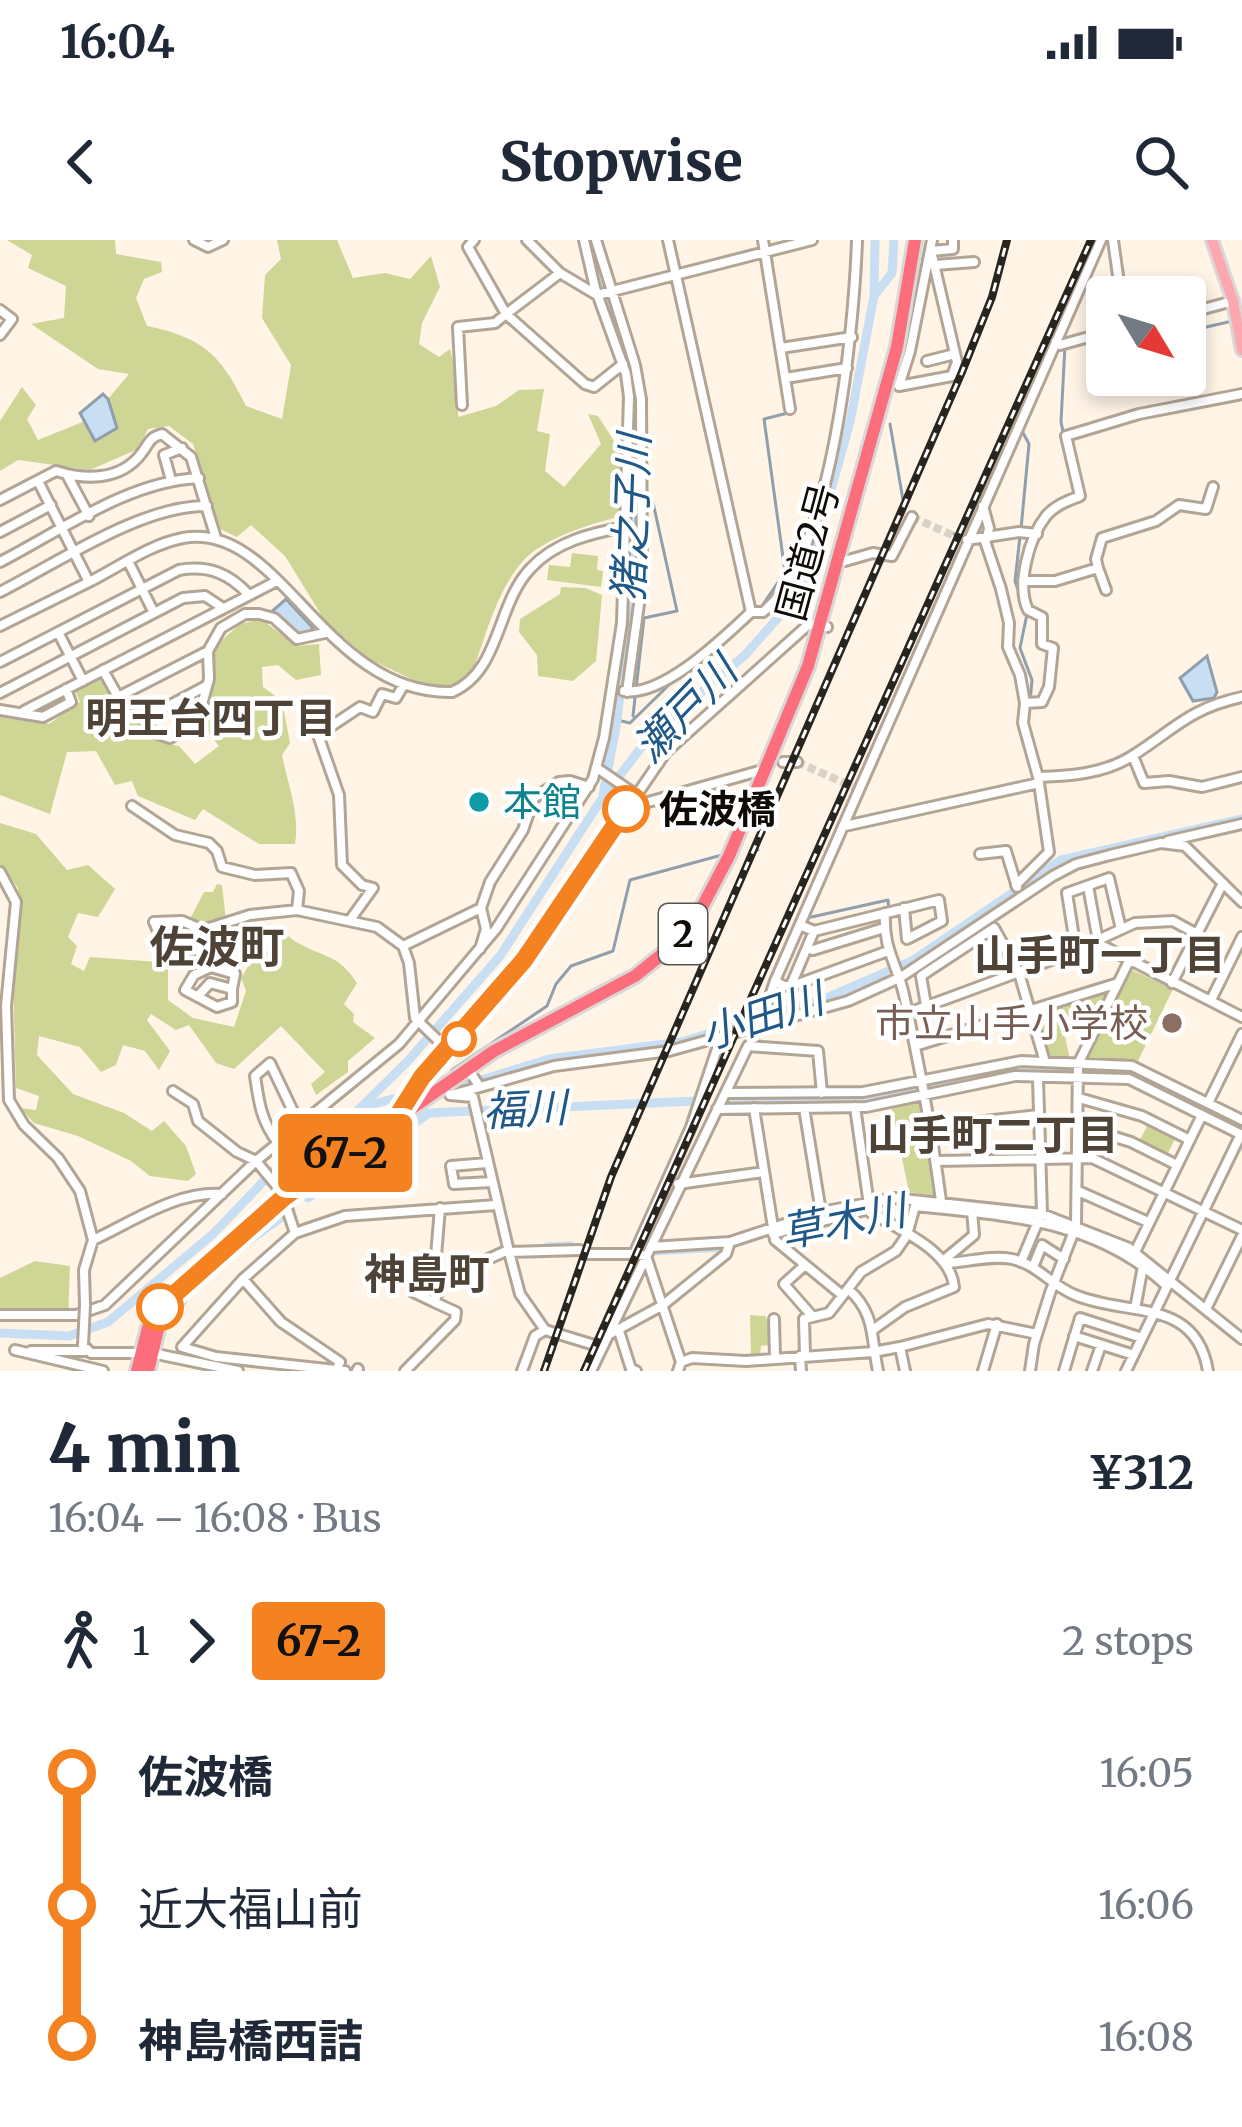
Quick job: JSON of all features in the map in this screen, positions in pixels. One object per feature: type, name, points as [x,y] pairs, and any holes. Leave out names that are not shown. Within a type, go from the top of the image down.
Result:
[{"type":"highway","name":"国道2号","points":[[824,626],[874,440],[896,385],[926,266],[923,244]]},
{"type":"highway","name":"国道2号","points":[[144,1363],[172,1305],[284,1203],[402,1109],[445,1078],[474,1078],[628,988],[664,962],[694,931],[735,858],[801,705],[923,244]]},
{"type":"highway","name":"国道2号","points":[[284,1203],[445,1078]]},
{"type":"main road","points":[[1212,240],[1238,300],[1242,350]]},
{"type":"street","points":[[194,240],[208,247],[223,240]]},
{"type":"street","points":[[474,240],[468,247],[506,314],[585,384],[594,387],[622,364]]},
{"type":"street","points":[[527,240],[560,273],[604,293],[812,240]]},
{"type":"street","points":[[584,240],[640,388],[635,494],[625,527],[624,691]]},
{"type":"street","points":[[0,1315],[76,1315],[105,1305],[278,1143],[355,1084],[418,1023],[480,951],[589,787],[624,691],[642,582],[629,397],[596,240]]},
{"type":"street","points":[[668,240],[754,613]]},
{"type":"street","points":[[624,691],[664,682],[754,613],[778,601],[810,538],[852,337],[857,240]]},
{"type":"street","points":[[923,244],[932,240]]},
{"type":"street","points":[[923,244],[952,248],[953,240]]},
{"type":"street","points":[[771,1024],[767,1012],[775,980],[1101,240]]},
{"type":"street","points":[[1113,240],[1117,276]]},
{"type":"street","points":[[763,249],[790,410]]},
{"type":"street","points":[[896,385],[952,376],[956,354],[926,266],[974,262]]},
{"type":"street","points":[[462,405],[458,327],[484,326],[560,273]]},
{"type":"street","points":[[0,300],[13,319]]},
{"type":"street","points":[[1206,308],[1238,300]]},
{"type":"street","points":[[0,310],[13,319]]},
{"type":"street","points":[[0,335],[13,319]]},
{"type":"street","points":[[782,348],[852,337]]},
{"type":"street","points":[[1056,341],[1060,345],[1086,338]]},
{"type":"street","points":[[927,362],[956,354]]},
{"type":"street","points":[[786,378],[847,368]]},
{"type":"street","points":[[1026,610],[1023,581],[1037,535],[1053,509],[1081,496],[1066,436],[1139,414],[1242,394]]},
{"type":"street","points":[[0,500],[56,471],[102,478],[137,460],[149,440],[162,434],[191,457],[216,539]]},
{"type":"street","points":[[172,481],[164,455],[182,448]]},
{"type":"street","points":[[66,474],[89,516]]},
{"type":"street","points":[[0,562],[139,490],[199,478]]},
{"type":"street","points":[[38,481],[89,582]]},
{"type":"street","points":[[1106,590],[1096,559],[1102,538],[1156,521],[1175,506],[1209,507],[1214,487]]},
{"type":"street","points":[[0,532],[51,506]]},
{"type":"street","points":[[0,592],[160,512],[207,506]]},
{"type":"street","points":[[983,506],[989,528],[986,538],[1007,614],[1008,647],[1020,675],[1023,723],[1049,852],[1020,890]]},
{"type":"street","points":[[845,561],[873,553],[892,556],[912,517]]},
{"type":"street","points":[[0,626],[166,542],[199,536],[237,545],[256,558],[325,633],[362,663],[403,686],[458,691],[484,664],[508,603],[530,568],[561,545],[625,527]]},
{"type":"street","points":[[966,540],[1019,532],[1037,535]]},
{"type":"street","points":[[128,561],[154,613]]},
{"type":"street","points":[[0,662],[178,570],[209,568],[225,574],[249,595]]},
{"type":"street","points":[[1023,581],[1055,581],[1098,568]]},
{"type":"street","points":[[0,710],[24,711],[277,581]]},
{"type":"street","points":[[0,693],[196,595],[224,608]]},
{"type":"street","points":[[1007,614],[1026,610],[1042,617],[1042,644],[1053,648],[1049,687],[1042,702],[1025,703]]},
{"type":"street","points":[[104,670],[127,713],[144,719],[152,732],[170,737],[197,723],[207,686],[208,651],[221,628],[245,614],[274,618],[297,639],[325,633]]},
{"type":"street","points":[[445,1078],[447,1048],[524,960],[633,793],[684,733],[777,656],[805,626],[824,626]]},
{"type":"street","points":[[58,632],[83,681]]},
{"type":"street","points":[[118,697],[208,651]]},
{"type":"street","points":[[144,719],[207,686]]},
{"type":"street","points":[[350,920],[373,888],[362,885],[342,865],[339,795],[318,735],[360,707],[373,712],[382,694],[396,698],[403,686]]},
{"type":"street","points":[[845,826],[1038,780],[1076,776],[1133,756],[1195,711],[1242,697]]},
{"type":"street","points":[[186,730],[194,743]]},
{"type":"street","points":[[1133,756],[1144,783],[1169,781],[1202,787],[1242,777]]},
{"type":"street","points":[[783,762],[797,762]]},
{"type":"street","points":[[598,769],[633,793]]},
{"type":"street","points":[[592,860],[607,849],[641,804],[759,770]]},
{"type":"street","points":[[480,951],[486,928],[481,908],[490,882],[523,830],[535,798],[559,782],[589,787]]},
{"type":"street","points":[[131,806],[175,835],[209,843],[222,867],[255,875],[291,873],[298,891],[297,910]]},
{"type":"street","points":[[474,1078],[669,1051],[848,1001],[898,974],[1020,890],[1076,864],[1242,824]]},
{"type":"street","points":[[1161,843],[1185,846],[1242,902]]},
{"type":"street","points":[[980,854],[1006,850],[1020,890]]},
{"type":"street","points":[[0,872],[16,902],[5,1006],[9,1100],[24,1126],[70,1173],[80,1191],[93,1240],[85,1270],[84,1348]]},
{"type":"street","points":[[1076,950],[1067,893],[1109,878],[1121,929]]},
{"type":"street","points":[[1172,982],[1223,883]]},
{"type":"street","points":[[1088,886],[1096,942]]},
{"type":"street","points":[[800,925],[814,931],[887,912],[904,908],[940,900],[942,921],[907,939],[904,908]]},
{"type":"street","points":[[403,946],[481,908]]},
{"type":"street","points":[[211,967],[211,952],[185,951],[176,932],[158,929],[154,922],[182,921],[203,930],[250,915],[297,910],[377,928],[403,946],[418,1023],[447,1048]]},
{"type":"street","points":[[887,912],[888,950],[924,1087],[941,1201]]},
{"type":"street","points":[[908,1013],[1019,973],[1135,923],[1172,921],[1197,934]]},
{"type":"street","points":[[807,948],[884,928]]},
{"type":"street","points":[[926,1005],[921,976],[994,928],[1019,973],[1046,1062]]},
{"type":"street","points":[[791,985],[814,931]]},
{"type":"street","points":[[1211,1000],[1242,937]]},
{"type":"street","points":[[1096,942],[1242,1017]]},
{"type":"street","points":[[775,980],[791,985],[888,950]]},
{"type":"street","points":[[1030,1371],[1037,1334],[1075,1229],[1078,1071],[1129,961]]},
{"type":"street","points":[[211,967],[235,974],[232,989],[232,1002],[217,1007],[185,990],[184,985],[194,974],[211,967]]},
{"type":"street","points":[[198,996],[210,983],[232,989]]},
{"type":"street","points":[[915,1046],[1116,984]]},
{"type":"street","points":[[1208,1103],[1242,1034]]},
{"type":"street","points":[[634,1254],[691,1126],[720,1039]]},
{"type":"street","points":[[591,1371],[748,1046],[818,1051],[822,1093]]},
{"type":"street","points":[[717,1109],[855,1107],[1021,1061],[1046,1062],[1129,1079],[1242,1134],[1126,1371]]},
{"type":"street","points":[[278,1143],[265,1126],[255,1076],[271,1063],[301,1126]]},
{"type":"street","points":[[728,1093],[863,1093],[1132,1066],[1242,1120]]},
{"type":"street","points":[[402,1109],[422,1077],[445,1078],[470,1095],[520,1294],[544,1330],[601,1347]]},
{"type":"street","points":[[1021,1262],[1040,1216],[1038,1078]]},
{"type":"street","points":[[172,1091],[194,1104],[198,1121],[257,1162],[284,1203],[295,1233]]},
{"type":"street","points":[[1079,1098],[1142,1116],[1190,1140]]},
{"type":"street","points":[[855,1107],[869,1206]]},
{"type":"street","points":[[754,1108],[775,1240],[863,1303],[874,1329],[878,1371]]},
{"type":"street","points":[[804,1108],[821,1212]]},
{"type":"street","points":[[930,1127],[1038,1115]]},
{"type":"street","points":[[1135,1252],[1202,1115]]},
{"type":"street","points":[[1079,1126],[1131,1142],[1178,1165]]},
{"type":"street","points":[[936,1161],[1079,1156],[1120,1168],[1206,1210],[1242,1233],[1206,1309]]},
{"type":"street","points":[[487,1162],[451,1166],[454,1184],[491,1182]]},
{"type":"street","points":[[678,1184],[764,1172]]},
{"type":"street","points":[[1078,1191],[1149,1222]]},
{"type":"street","points":[[93,1240],[178,1199],[199,1192],[222,1194]]},
{"type":"street","points":[[434,1302],[438,1290],[451,1278],[508,1251],[634,1254],[730,1244],[894,1198],[1040,1216],[1135,1252],[1169,1283]]},
{"type":"street","points":[[915,1203],[941,1201],[972,1208]]},
{"type":"street","points":[[801,1371],[804,1319],[829,1313],[862,1271],[896,1251],[908,1234],[915,1203]]},
{"type":"street","points":[[219,1368],[180,1352],[182,1347],[243,1279],[295,1233],[345,1216],[496,1205]]},
{"type":"street","points":[[772,1231],[821,1212],[869,1206],[945,1261],[953,1287],[905,1307],[874,1329]]},
{"type":"street","points":[[405,1371],[455,1320],[456,1312],[413,1292],[436,1256],[440,1208]]},
{"type":"street","points":[[945,1261],[974,1235],[972,1208]]},
{"type":"street","points":[[1075,1229],[1125,1254],[1241,1335]]},
{"type":"street","points":[[606,1335],[664,1305],[730,1244]]},
{"type":"street","points":[[1033,1267],[1042,1245],[1064,1259]]},
{"type":"street","points":[[648,1251],[680,1367],[692,1358],[873,1352],[980,1324],[1037,1334]]},
{"type":"street","points":[[945,1261],[1002,1258],[1021,1262],[1053,1284],[1093,1302],[1156,1310],[1180,1322],[1203,1348],[1208,1371]]},
{"type":"street","points":[[805,1265],[784,1284],[812,1316]]},
{"type":"street","points":[[1135,1309],[1143,1266]]},
{"type":"street","points":[[243,1279],[281,1322],[340,1362],[341,1370]]},
{"type":"street","points":[[774,1318],[775,1358]]},
{"type":"street","points":[[1064,1371],[1080,1318],[1142,1338]]},
{"type":"street","points":[[983,1371],[998,1324]]},
{"type":"street","points":[[522,1371],[536,1336],[544,1330]]},
{"type":"street","points":[[619,1331],[632,1370]]},
{"type":"street","points":[[1074,1336],[1134,1355]]},
{"type":"street","points":[[1092,1371],[1101,1345]]},
{"type":"street","points":[[182,1347],[216,1357],[341,1370]]},
{"type":"street","points":[[900,1347],[905,1371]]},
{"type":"street","points":[[48,1360],[84,1348],[144,1363],[238,1371]]},
{"type":"street","points":[[0,1349],[58,1354]]},
{"type":"street","points":[[16,1350],[103,1371]]},
{"type":"street","points":[[322,1371],[341,1370]]},
{"type":"green space","points":[[7,240],[115,240],[116,254],[161,262],[162,272],[144,279],[136,298],[147,326],[197,343],[219,361],[246,406],[282,419],[291,365],[262,318],[265,275],[281,259],[277,240],[337,240],[353,278],[385,273],[410,279],[431,256],[440,287],[422,323],[419,344],[439,357],[450,349],[458,382],[458,417],[496,406],[519,390],[544,389],[537,431],[550,434],[545,471],[564,487],[601,444],[588,414],[598,416],[621,452],[619,517],[568,533],[531,553],[498,601],[471,676],[450,688],[426,686],[369,659],[325,621],[285,556],[251,525],[237,537],[220,529],[193,444],[169,426],[148,429],[138,449],[90,470],[18,460],[0,471],[0,421],[22,387],[36,405],[27,419],[38,440],[85,421],[96,441],[116,428],[108,399],[129,374],[98,369],[31,324],[64,318],[66,286],[28,268],[32,255]]},
{"type":"green space","points":[[572,553],[598,556],[601,587],[547,580],[549,565],[570,567]]},
{"type":"green space","points":[[561,587],[585,588],[602,595],[596,661],[573,681],[538,676],[537,655],[519,632],[520,619],[560,594]]},
{"type":"green space","points":[[261,619],[297,646],[319,644],[321,675],[296,680],[278,665],[262,667],[263,687],[282,701],[290,743],[282,755],[295,810],[295,844],[259,844],[203,809],[195,820],[138,796],[132,781],[115,785],[96,751],[67,752],[50,814],[0,795],[0,717],[14,715],[49,724],[80,702],[74,688],[101,675],[120,707],[109,707],[143,726],[147,738],[179,746],[195,764],[219,746],[201,724],[213,690],[213,648],[240,624]]},
{"type":"green space","points":[[0,823],[36,834],[67,870],[88,865],[115,889],[98,917],[78,913],[68,937],[77,946],[71,964],[84,971],[90,957],[158,962],[177,947],[193,951],[193,962],[168,962],[168,1000],[193,1018],[234,1027],[246,991],[241,978],[256,953],[271,951],[276,925],[350,974],[357,983],[344,1004],[354,1014],[353,1022],[375,1038],[348,1061],[348,1072],[316,1095],[311,1084],[325,1072],[281,1026],[234,1069],[216,1063],[189,1025],[176,1030],[151,1014],[147,1020],[170,1051],[159,1070],[145,1051],[123,1045],[116,1065],[101,1072],[80,1047],[39,1036],[37,1055],[73,1094],[124,1113],[152,1131],[164,1121],[186,1146],[196,1174],[188,1181],[150,1176],[131,1161],[78,1136],[34,1123],[20,1108],[36,1110],[39,1096],[16,1088],[13,977],[19,904],[18,888],[0,865]]},
{"type":"green space","points":[[217,884],[222,885],[226,920],[207,925],[189,921],[204,892],[213,892]]},
{"type":"green space","points":[[1132,970],[1173,989],[1137,1063],[1087,1058]]},
{"type":"green space","points":[[1106,988],[1110,992],[1097,1020],[1063,1027],[1070,1060],[1047,1057],[1033,1012]]},
{"type":"green space","points":[[918,1099],[937,1196],[909,1192],[891,1105]]},
{"type":"green space","points":[[1149,1122],[1177,1135],[1167,1155],[1139,1142]]},
{"type":"green space","points":[[35,1261],[70,1266],[68,1322],[0,1315],[0,1278]]},
{"type":"green space","points":[[750,1315],[766,1316],[770,1345],[761,1346],[760,1356],[751,1357]]},
{"type":"water","points":[[103,394],[117,428],[95,441],[80,413]]},
{"type":"water","points":[[286,599],[313,628],[306,635],[297,635],[270,613]]},
{"type":"water","points":[[1207,656],[1217,692],[1214,698],[1193,701],[1180,678]]},
{"type":"waterway","name":"猪之子川","points":[[590,240],[632,376],[636,495],[634,579],[603,795]]},
{"type":"waterway","name":"瀬戸川","points":[[0,1333],[69,1336],[108,1322],[213,1234],[282,1162],[348,1120],[407,1062],[500,956],[601,800],[650,736],[745,655],[791,603],[808,572],[850,422],[874,296],[875,240]]},
{"type":"waterway","points":[[874,296],[892,273],[894,240]]},
{"type":"waterway","points":[[1206,327],[1228,322]]},
{"type":"waterway","points":[[1064,436],[1065,345]]},
{"type":"waterway","points":[[760,609],[785,572],[764,419],[788,413]]},
{"type":"waterway","points":[[890,424],[903,500]]},
{"type":"waterway","points":[[1021,529],[1029,444],[1022,431]]},
{"type":"waterway","points":[[880,732],[1000,461]]},
{"type":"waterway","points":[[633,716],[644,618],[677,611],[652,498]]},
{"type":"waterway","points":[[954,534],[964,538]]},
{"type":"waterway","points":[[1020,536],[1015,581],[1021,599]]},
{"type":"waterway","points":[[1027,614],[1020,648],[1032,680],[1030,702]]},
{"type":"waterway","points":[[738,630],[754,617]]},
{"type":"waterway","points":[[617,720],[630,723],[674,680]]},
{"type":"waterway","points":[[1031,741],[1037,760]]},
{"type":"waterway","name":"小田川","points":[[462,1086],[549,1059],[681,1042],[829,997],[912,961],[1061,860],[1242,819]]},
{"type":"waterway","points":[[752,848],[758,850]]},
{"type":"waterway","points":[[452,1070],[547,1006],[556,984],[571,966],[613,951],[630,880],[722,855]]},
{"type":"waterway","points":[[807,918],[888,900],[892,948]]},
{"type":"waterway","name":"福川","points":[[727,1100],[866,1099],[1021,1069],[1125,1072],[1242,1127]]},
{"type":"waterway","points":[[418,1089],[437,1078]]},
{"type":"waterway","name":"小田川","points":[[353,1119],[374,1104],[432,1088]]},
{"type":"waterway","name":"小田川","points":[[399,1100],[409,1094]]},
{"type":"waterway","name":"福川","points":[[308,1198],[429,1113],[696,1101]]},
{"type":"waterway","name":"福川","points":[[231,1254],[291,1210]]},
{"type":"waterway","name":"草木川","points":[[803,1221],[851,1210]]},
{"type":"waterway","name":"草木川","points":[[653,1251],[723,1247],[776,1230]]},
{"type":"waterway","name":"草木川","points":[[547,1247],[571,1246]]},
{"type":"tunnel","points":[[912,517],[963,540]]},
{"type":"tunnel","points":[[797,762],[858,789]]},
{"type":"railway","points":[[544,1371],[611,1177],[962,372],[992,297],[1007,240]]},
{"type":"railway","points":[[584,1371],[1091,240]]},
{"type":"bus line","name":"67-2","points":[[160,1307],[283,1198],[398,1115],[422,1077],[524,960],[626,809]]},
{"type":"place","name":"本館","points":[[479,802]]},
{"type":"place","name":"佐波橋","points":[[626,809]]},
{"type":"place","name":"市立山手小学校","points":[[1172,1023]]},
{"type":"district","name":"明王台四丁目","points":[[211,718]]},
{"type":"district","name":"佐波町","points":[[217,947]]},
{"type":"district","name":"山手町一丁目","points":[[1100,955]]},
{"type":"district","name":"山手町二丁目","points":[[993,1135]]},
{"type":"district","name":"神島町","points":[[427,1274]]}]
